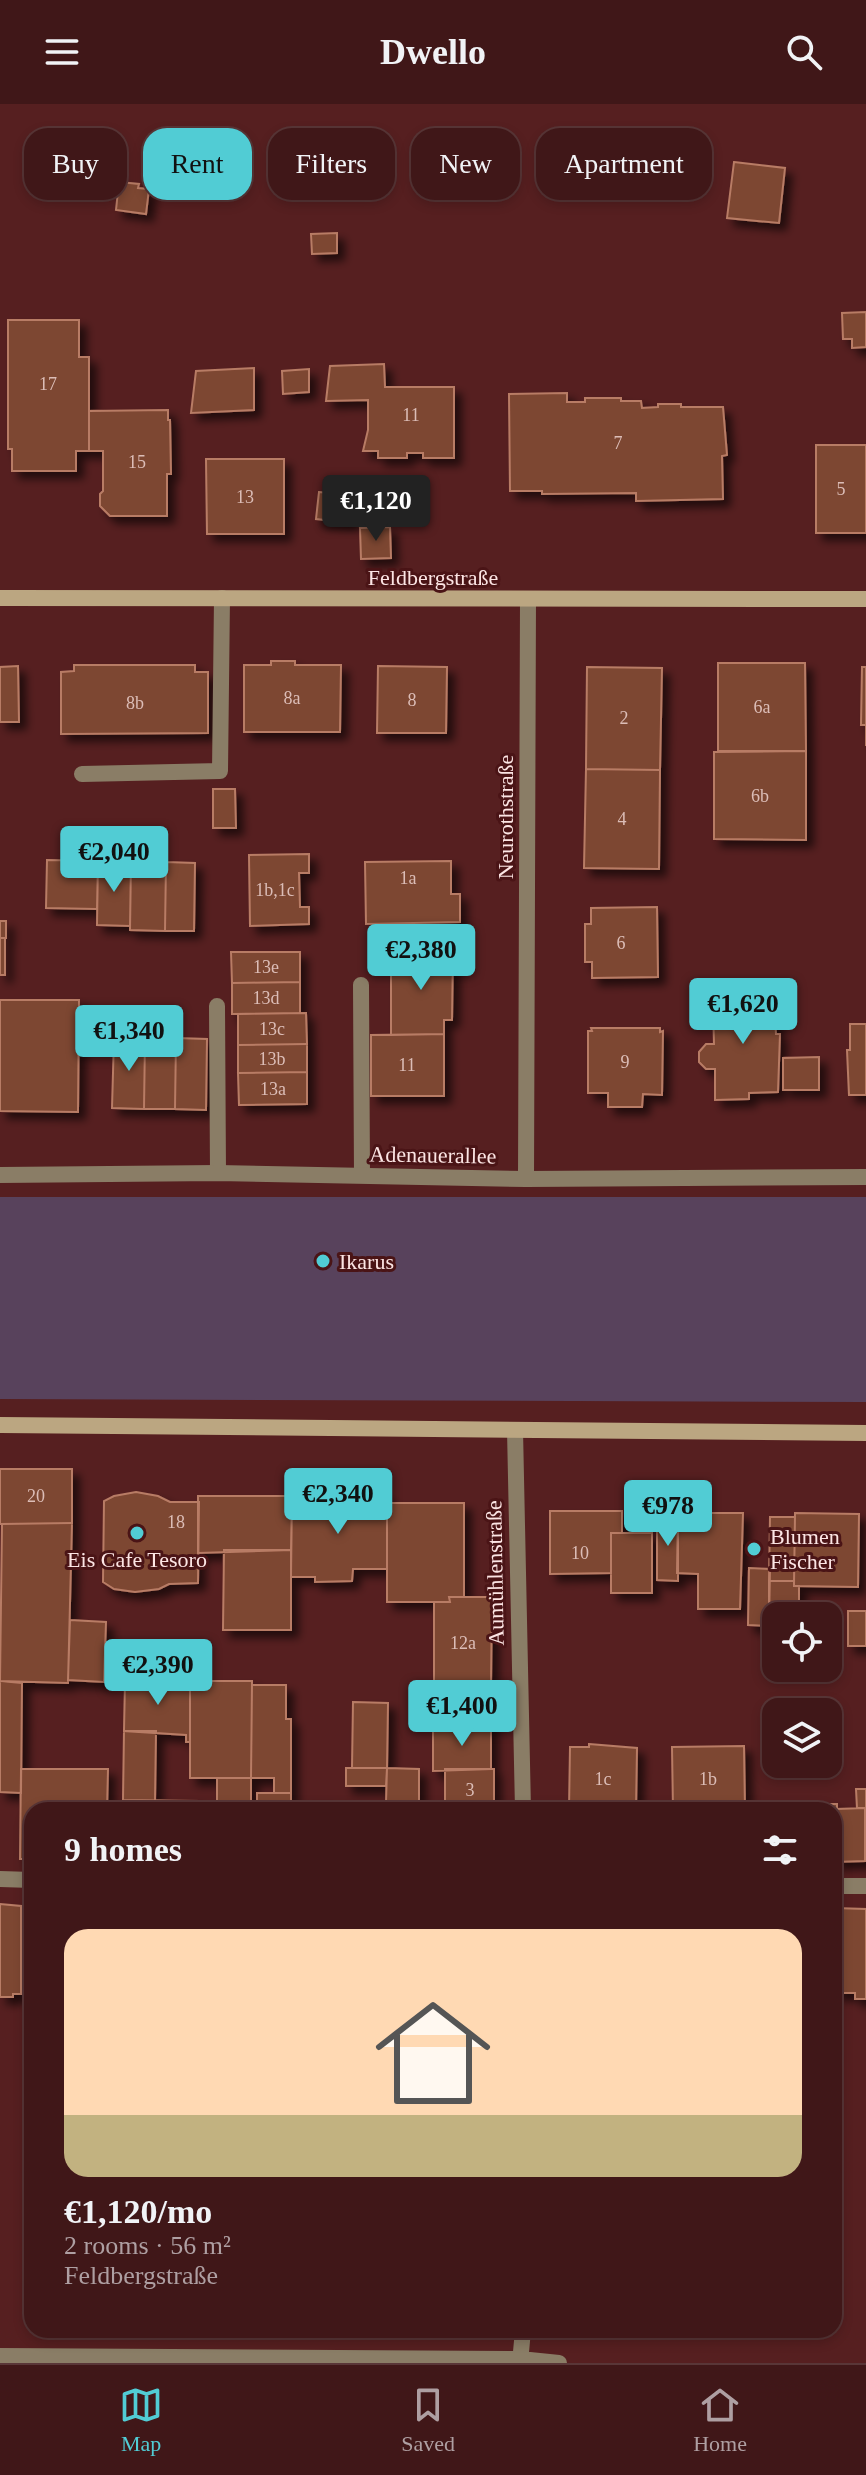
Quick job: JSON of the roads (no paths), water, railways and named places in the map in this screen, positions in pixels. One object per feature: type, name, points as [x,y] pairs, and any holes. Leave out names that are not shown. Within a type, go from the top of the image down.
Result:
[{"type":"street","name":"Feldbergstraße","points":[[0,598],[866,599]]},
{"type":"street","points":[[82,774],[220,771],[222,598]]},
{"type":"street","name":"Neurothstraße","points":[[526,1179],[528,599]]},
{"type":"street","points":[[361,985],[362,1175]]},
{"type":"street","points":[[217,1006],[218,1173]]},
{"type":"street","name":"Adenauerallee","points":[[0,1175],[218,1173],[526,1179],[866,1177]]},
{"type":"street","points":[[0,1425],[866,1433]]},
{"type":"street","name":"Aumühlenstraße","points":[[515,1430],[523,1802]]},
{"type":"street","points":[[0,1879],[24,1880]]},
{"type":"street","points":[[842,1886],[866,1886]]},
{"type":"street","points":[[520,2361],[522,2338]]},
{"type":"street","points":[[0,2356],[124,2360],[559,2363]]},
{"type":"place","name":"Ikarus","points":[[323,1261]]},
{"type":"place","name":"Eis Cafe Tesoro","points":[[137,1533]]},
{"type":"place","name":"Blumen Fischer","points":[[754,1549]]}]
